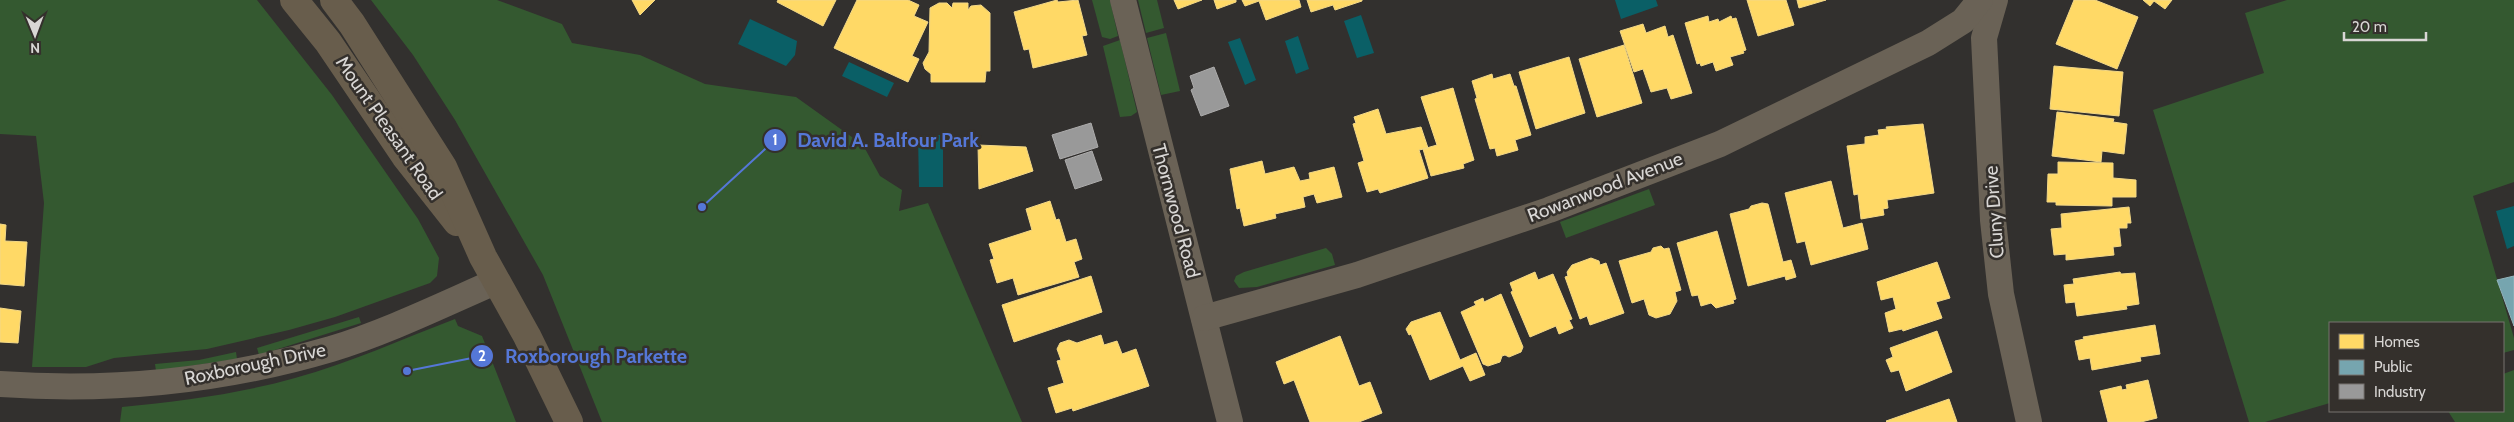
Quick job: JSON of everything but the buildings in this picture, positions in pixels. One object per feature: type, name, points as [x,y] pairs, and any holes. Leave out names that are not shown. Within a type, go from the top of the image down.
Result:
[{"type":"main road","name":"Mount Pleasant Road","points":[[294,0],[328,42],[405,156],[484,257]]},
{"type":"main road","name":"Mount Pleasant Road","points":[[334,0],[352,24],[443,167],[484,257],[569,422]]},
{"type":"main road","name":"Mount Pleasant Road","points":[[543,372],[558,422]]},
{"type":"street","name":"Thornwood Road","points":[[1123,0],[1230,422]]},
{"type":"street","name":"Rowanwood Avenue","points":[[1204,318],[1375,269],[1549,210],[1720,144],[1928,43],[1963,21],[1980,0]]},
{"type":"street","name":"Cluny Drive","points":[[1995,0],[1984,38],[1993,220],[2001,294],[2029,422]]},
{"type":"street","name":"Roxborough Drive","points":[[0,384],[76,388],[158,383],[242,371],[332,348],[497,282]]},
{"type":"green space","points":[[0,0],[257,0],[332,95],[418,219],[439,258],[437,276],[430,283],[335,317],[207,349],[114,358],[86,367],[32,367],[44,203],[36,136],[0,134]]},
{"type":"green space","points":[[371,0],[497,0],[562,24],[572,43],[640,55],[705,84],[796,97],[863,145],[880,176],[902,190],[899,211],[928,203],[1022,422],[602,422],[543,275],[455,120],[413,55]]},
{"type":"green space","points":[[1092,0],[1110,0],[1118,36],[1110,39],[1102,37]]},
{"type":"green space","points":[[1138,0],[1157,0],[1164,28],[1146,33]]},
{"type":"green space","points":[[2287,0],[2514,0],[2514,182],[2473,196],[2514,338],[2514,350],[2504,353],[2504,322],[2329,322],[2329,403],[2265,422],[2249,422],[2153,110],[2264,73],[2245,13]]},
{"type":"green space","points":[[1166,33],[1180,91],[1161,95],[1147,38]]},
{"type":"green space","points":[[1120,40],[1137,112],[1131,116],[1120,117],[1103,46]]},
{"type":"green space","points":[[1649,189],[1655,205],[1566,238],[1560,222]]},
{"type":"green space","points":[[1326,248],[1332,254],[1335,265],[1257,287],[1239,288],[1234,281],[1236,276],[1244,272]]},
{"type":"green space","points":[[359,317],[361,323],[259,355],[257,348]]},
{"type":"green space","points":[[455,319],[458,326],[482,336],[516,422],[120,422],[122,407],[209,396],[295,378],[356,358]]},
{"type":"green space","points":[[236,352],[237,359],[156,371],[155,364],[199,360]]},
{"type":"green space","points":[[2514,370],[2514,422],[2455,422],[2449,412],[2504,412],[2504,374]]},
{"type":"water","points":[[1615,0],[1656,0],[1658,6],[1621,19]]},
{"type":"water","points":[[1361,15],[1374,53],[1357,58],[1344,21]]},
{"type":"water","points":[[750,19],[797,41],[795,55],[786,66],[738,44]]},
{"type":"water","points":[[1298,36],[1309,69],[1296,74],[1285,41]]},
{"type":"water","points":[[1240,38],[1256,80],[1245,85],[1228,42]]},
{"type":"water","points":[[849,62],[894,83],[887,97],[842,76]]},
{"type":"water","points":[[918,135],[943,135],[943,187],[919,187]]},
{"type":"water","points":[[2514,206],[2514,246],[2507,249],[2496,211]]},
{"type":"place","name":"David A. Balfour Park","points":[[702,207]]},
{"type":"place","name":"Roxborough Parkette","points":[[407,371]]}]
